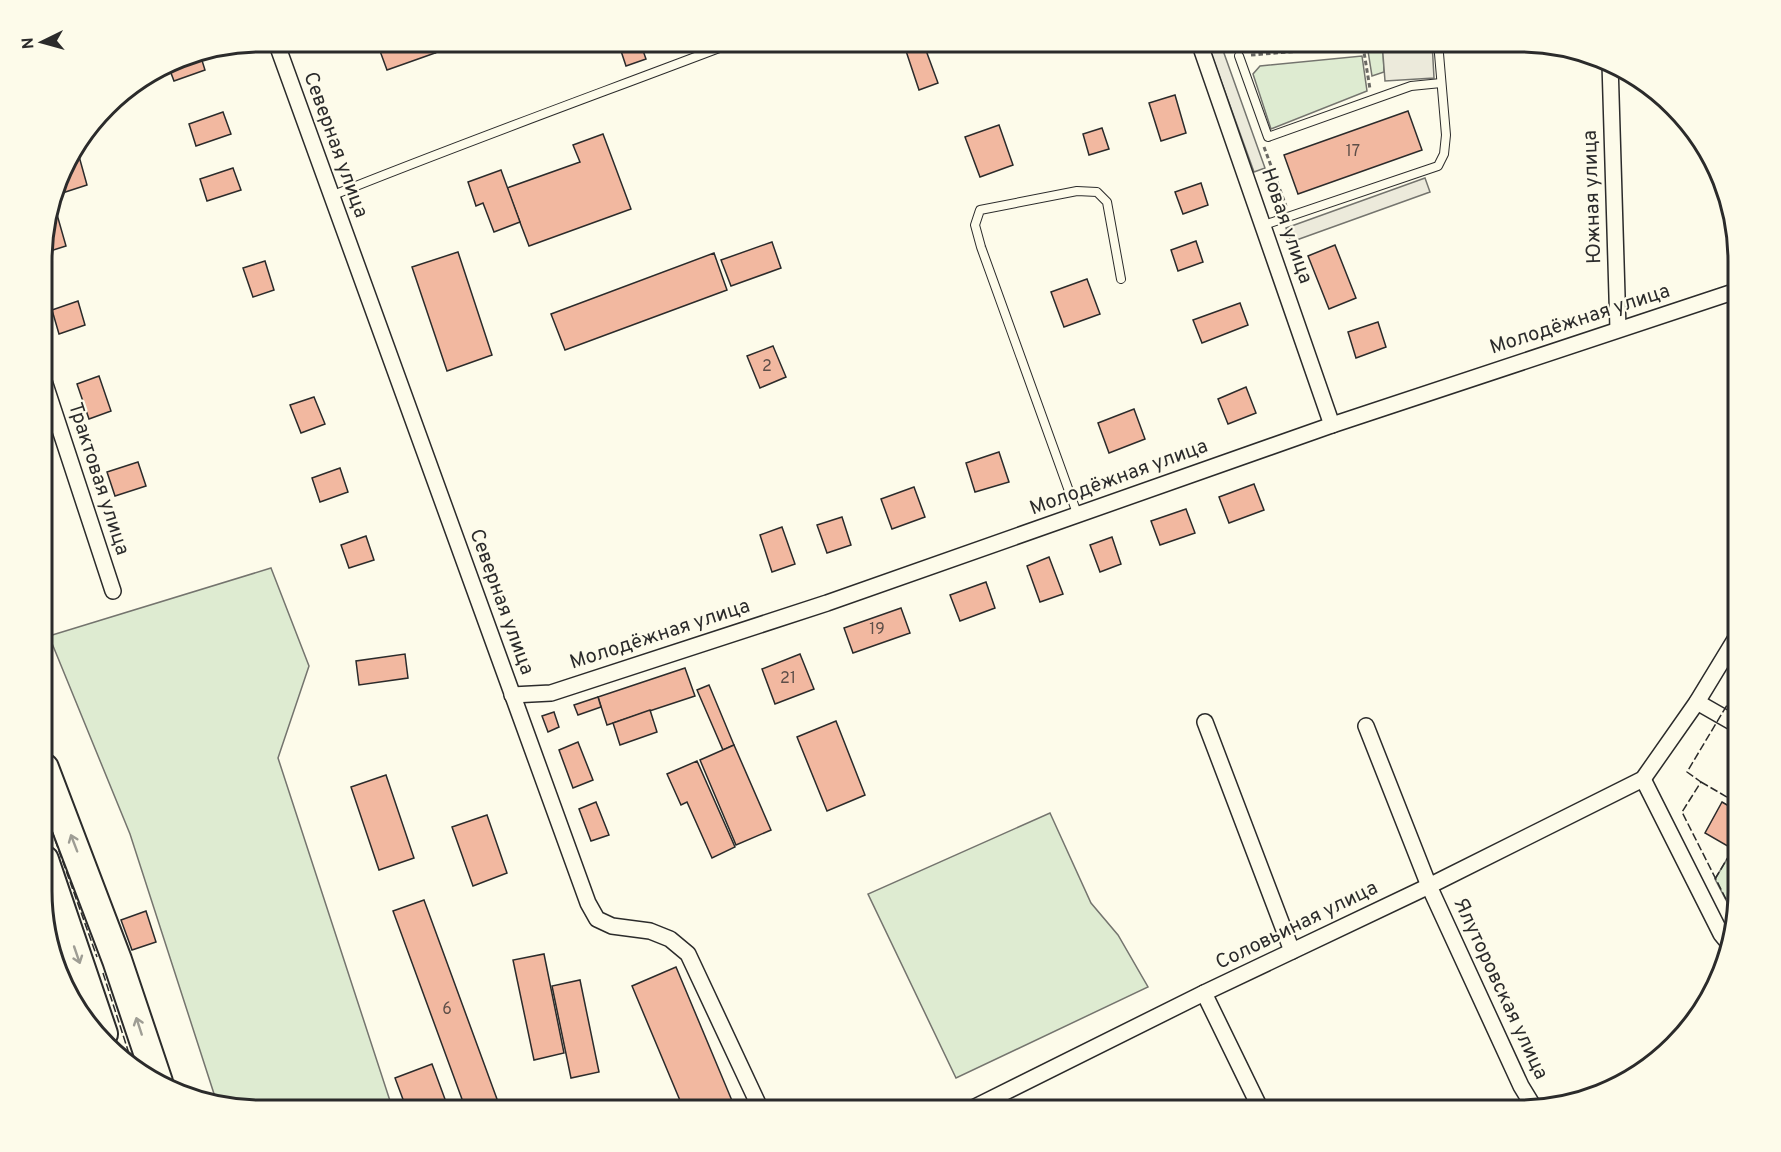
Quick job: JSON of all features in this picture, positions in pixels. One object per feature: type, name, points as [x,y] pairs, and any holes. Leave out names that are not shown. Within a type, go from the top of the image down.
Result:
[{"type":"highway","points":[[52,789],[117,960],[153,1069]]},
{"type":"highway","points":[[52,884],[99,1021]]},
{"type":"street","name":"Новая улица","points":[[1204,52],[1332,425]]},
{"type":"street","name":"Северная улица","points":[[280,53],[588,903],[597,919],[612,926],[650,931],[670,939],[688,954],[756,1100]]},
{"type":"street","name":"Южная улица","points":[[1610,73],[1618,329]]},
{"type":"street","name":"Молодёжная улица","points":[[512,695],[551,693],[827,603],[1332,425],[1728,293]]},
{"type":"street","name":"Трактовая улица","points":[[52,405],[113,591]]},
{"type":"street","points":[[1723,936],[1643,779],[1697,702],[1728,650]]},
{"type":"street","points":[[1697,702],[1728,720]]},
{"type":"street","points":[[1205,722],[1292,951]]},
{"type":"street","name":"Ялуторовская улица","points":[[1366,726],[1429,886],[1529,1099]]},
{"type":"street","name":"Соловьиная улица","points":[[990,1099],[1643,779]]},
{"type":"street","points":[[1204,993],[1256,1099]]},
{"type":"lane","points":[[1264,225],[1438,166],[1444,154],[1446,135],[1439,52]]},
{"type":"lane","points":[[331,196],[440,152],[707,53]]},
{"type":"lane","points":[[1239,56],[1268,137],[1411,86],[1441,83]]},
{"type":"lane","points":[[1078,516],[981,247],[975,225],[980,210],[1077,191],[1097,192],[1107,202],[1120,279]]},
{"type":"path","points":[[1239,56],[1286,52]]},
{"type":"path","points":[[1364,52],[1372,100]]},
{"type":"path","points":[[1264,145],[1288,213]]},
{"type":"green space","points":[[1368,52],[1383,52],[1384,72],[1372,76]]},
{"type":"green space","points":[[1362,56],[1367,91],[1271,129],[1253,74],[1260,66]]},
{"type":"green space","points":[[271,568],[309,666],[278,758],[390,1100],[262,1100],[214,1093],[130,834],[52,643],[52,635]]},
{"type":"green space","points":[[1050,813],[1091,903],[1118,935],[1148,987],[956,1078],[868,894]]},
{"type":"green space","points":[[1728,857],[1728,904],[1715,879]]},
{"type":"shaded area","points":[[1211,52],[1224,52],[1265,168],[1254,172]]},
{"type":"shaded area","points":[[1383,52],[1433,52],[1434,78],[1385,81]]},
{"type":"shaded area","points":[[1425,178],[1430,192],[1291,242],[1286,228]]},
{"type":"building","points":[[906,52],[927,52],[938,83],[919,90]]},
{"type":"building","points":[[381,53],[435,53],[387,70]]},
{"type":"building","points":[[622,53],[644,53],[646,59],[626,66]]},
{"type":"building","points":[[202,62],[205,70],[174,81],[171,73]]},
{"type":"building","points":[[1175,95],[1186,133],[1161,141],[1149,103]]},
{"type":"building","points":[[1408,111],[1422,150],[1298,194],[1284,155]]},
{"type":"building","points":[[223,112],[231,134],[196,146],[189,124]]},
{"type":"building","points":[[999,125],[1013,165],[980,177],[965,137]]},
{"type":"building","points":[[1102,128],[1109,149],[1089,155],[1083,134]]},
{"type":"building","points":[[603,134],[631,209],[529,246],[507,188],[580,162],[573,145]]},
{"type":"building","points":[[80,159],[87,185],[65,192]]},
{"type":"building","points":[[233,168],[241,190],[207,201],[200,179]]},
{"type":"building","points":[[501,170],[520,222],[494,232],[483,203],[476,206],[468,182]]},
{"type":"building","points":[[1201,183],[1208,205],[1183,214],[1175,192]]},
{"type":"building","points":[[58,218],[66,246],[53,250]]},
{"type":"building","points":[[1196,241],[1203,262],[1178,271],[1171,250]]},
{"type":"building","points":[[772,242],[781,268],[731,286],[721,260]]},
{"type":"building","points":[[1335,245],[1356,298],[1329,309],[1308,256]]},
{"type":"building","points":[[458,252],[492,355],[447,371],[412,267]]},
{"type":"building","points":[[714,253],[727,290],[565,350],[551,314]]},
{"type":"building","points":[[265,261],[274,290],[253,297],[243,268]]},
{"type":"building","points":[[1087,279],[1100,314],[1064,327],[1051,292]]},
{"type":"building","points":[[78,301],[85,325],[59,334],[52,310]]},
{"type":"building","points":[[1240,303],[1248,325],[1202,343],[1193,320]]},
{"type":"building","points":[[1378,322],[1386,347],[1356,358],[1348,332]]},
{"type":"building","points":[[773,346],[786,377],[760,388],[747,356]]},
{"type":"building","points":[[99,376],[111,411],[89,419],[77,384]]},
{"type":"building","points":[[1246,387],[1256,413],[1228,424],[1218,399]]},
{"type":"building","points":[[314,397],[325,424],[301,433],[290,405]]},
{"type":"building","points":[[1134,409],[1145,439],[1109,453],[1098,423]]},
{"type":"building","points":[[999,452],[1009,482],[975,492],[966,463]]},
{"type":"building","points":[[138,462],[146,486],[115,496],[107,472]]},
{"type":"building","points":[[340,468],[348,492],[320,502],[312,478]]},
{"type":"building","points":[[1254,484],[1264,510],[1229,523],[1219,497]]},
{"type":"building","points":[[914,487],[925,517],[892,529],[881,499]]},
{"type":"building","points":[[1186,509],[1195,533],[1160,545],[1151,521]]},
{"type":"building","points":[[842,517],[851,545],[827,553],[817,525]]},
{"type":"building","points":[[782,527],[795,564],[772,572],[760,535]]},
{"type":"building","points":[[366,536],[374,560],[349,568],[341,545]]},
{"type":"building","points":[[1112,537],[1121,564],[1100,572],[1090,545]]},
{"type":"building","points":[[1049,557],[1063,594],[1040,602],[1027,566]]},
{"type":"building","points":[[986,582],[995,608],[960,621],[950,595]]},
{"type":"building","points":[[901,608],[910,633],[853,653],[844,628]]},
{"type":"building","points":[[405,654],[408,678],[359,685],[356,661]]},
{"type":"building","points":[[800,654],[814,689],[775,704],[762,669]]},
{"type":"building","points":[[685,668],[695,696],[607,725],[598,697]]},
{"type":"building","points":[[709,685],[734,745],[723,750],[697,690]]},
{"type":"building","points":[[598,697],[601,707],[578,715],[574,705]]},
{"type":"building","points":[[650,710],[657,732],[620,745],[613,723]]},
{"type":"building","points":[[554,712],[559,727],[548,732],[542,716]]},
{"type":"building","points":[[836,721],[865,795],[827,811],[797,737]]},
{"type":"building","points":[[578,742],[593,780],[573,788],[559,750]]},
{"type":"building","points":[[734,745],[771,830],[736,845],[700,760]]},
{"type":"building","points":[[697,761],[735,847],[712,858],[687,802],[681,805],[667,774]]},
{"type":"building","points":[[386,775],[414,858],[379,870],[351,787]]},
{"type":"building","points":[[596,802],[609,835],[591,841],[579,809]]},
{"type":"building","points":[[1722,802],[1728,806],[1728,846],[1705,833]]},
{"type":"building","points":[[487,815],[507,873],[473,886],[452,827]]},
{"type":"building","points":[[424,900],[497,1100],[462,1100],[393,911]]},
{"type":"building","points":[[146,911],[156,942],[132,950],[121,920]]},
{"type":"building","points":[[544,954],[564,1053],[534,1060],[513,960]]},
{"type":"building","points":[[676,967],[732,1100],[680,1100],[632,986]]},
{"type":"building","points":[[580,980],[599,1072],[571,1078],[552,986]]},
{"type":"building","points":[[432,1064],[445,1100],[403,1100],[395,1078]]},
{"type":"fence","points":[[1728,703],[1687,772],[1701,782],[1682,812],[1728,903]]},
{"type":"fence","points":[[1701,782],[1728,798]]},
{"type":"fence","points":[[52,831],[97,957]]},
{"type":"fence","points":[[1715,879],[1728,857]]},
{"type":"fence","points":[[103,973],[128,1051]]}]
